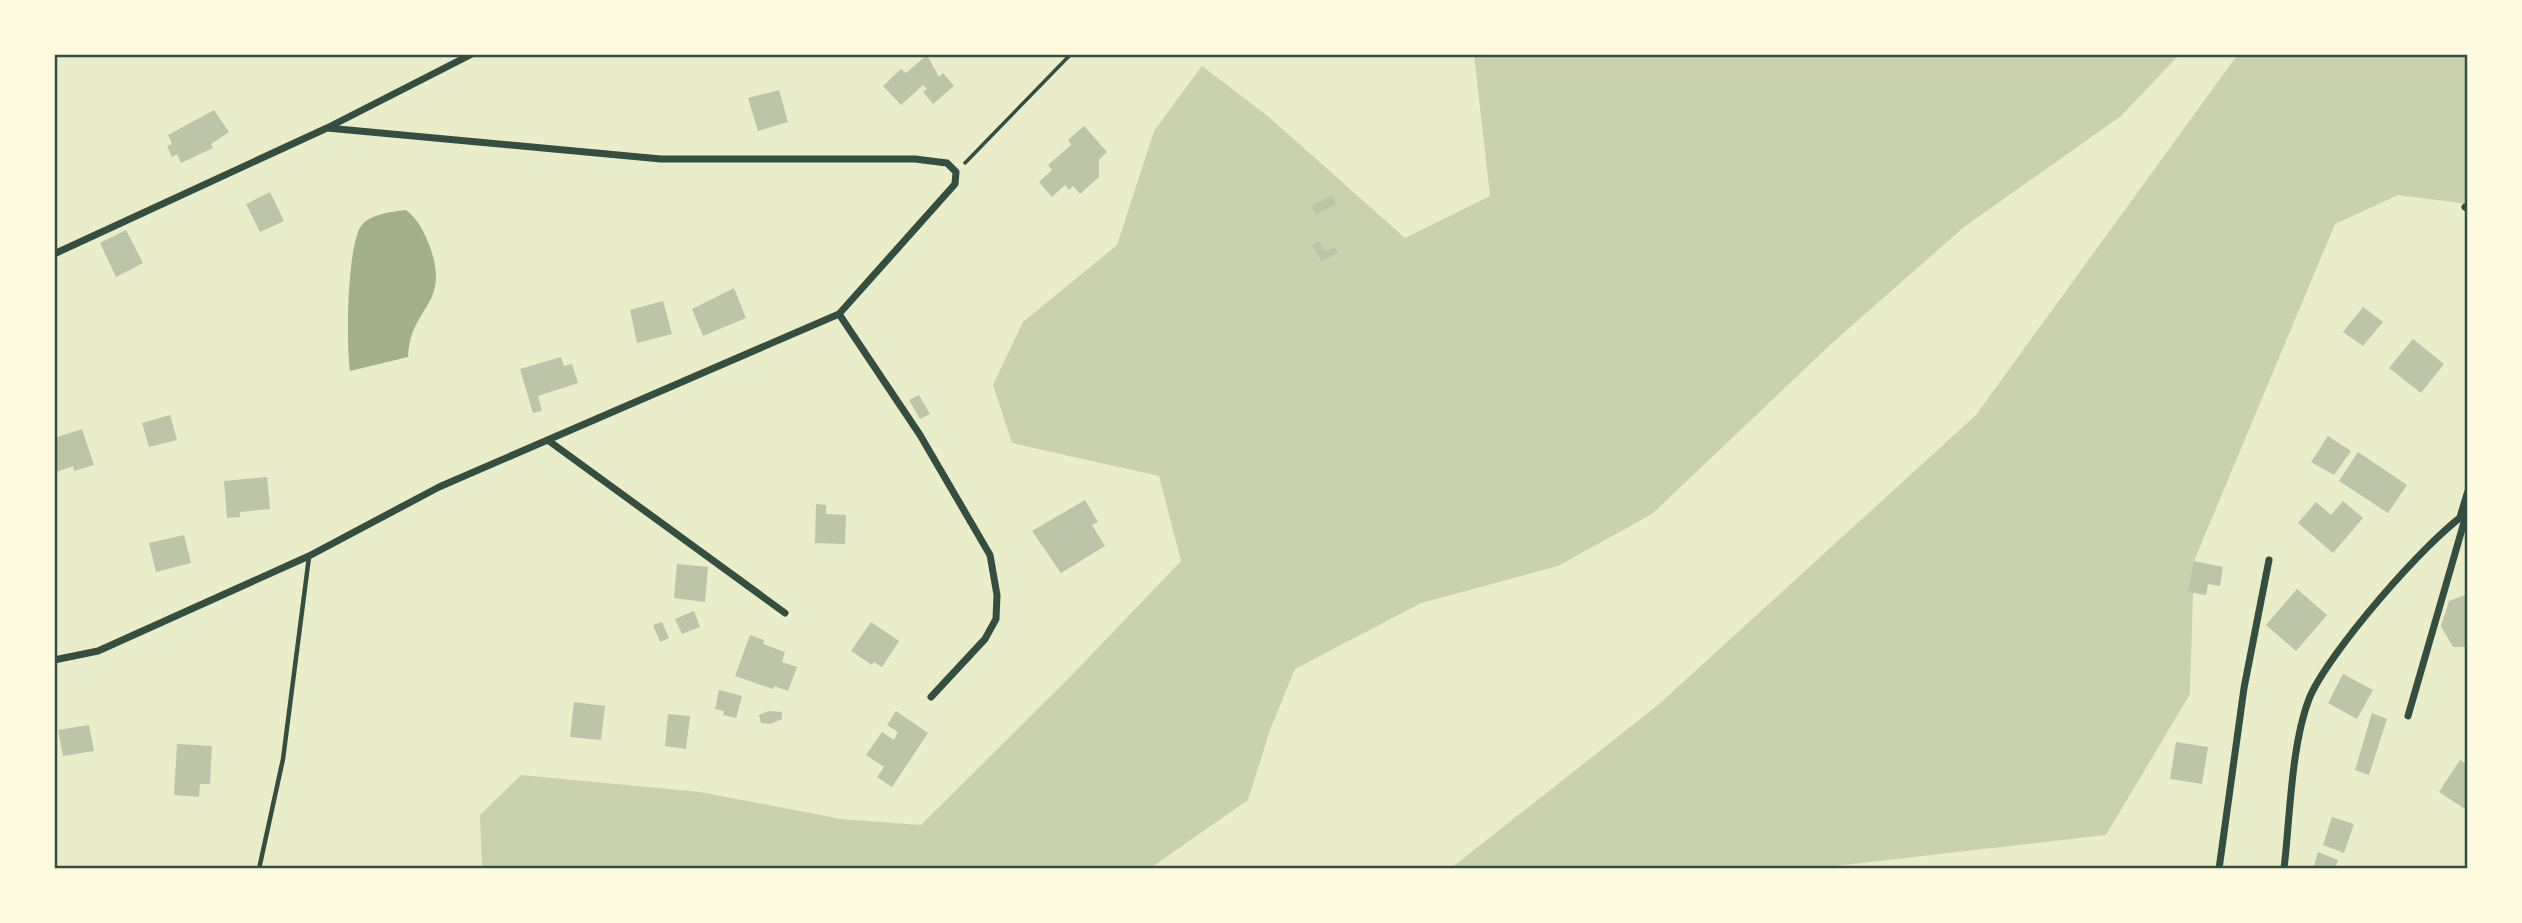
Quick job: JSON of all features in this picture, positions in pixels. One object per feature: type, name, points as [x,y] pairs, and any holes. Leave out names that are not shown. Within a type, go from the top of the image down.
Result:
[{"type":"street","points":[[54,254],[327,128],[472,54]]},
{"type":"street","points":[[54,660],[98,651],[309,556],[439,487],[839,314],[946,197],[955,184],[956,172],[947,163],[915,159],[661,159],[327,128]]},
{"type":"street","points":[[839,314],[920,435],[990,555],[997,595],[996,619],[985,639],[931,697]]},
{"type":"street","points":[[549,440],[785,613]]},
{"type":"street","points":[[2408,716],[2465,514],[2468,491]]},
{"type":"street","points":[[2284,869],[2301,729],[2309,699],[2347,640],[2408,568],[2465,514]]},
{"type":"street","points":[[2220,869],[2244,688],[2269,561]]},
{"type":"lane","points":[[258,869],[283,759],[309,556]]},
{"type":"path","points":[[956,172],[1071,54]]},
{"type":"shaded area","points":[[1474,54],[2180,54],[2121,116],[1964,227],[1831,344],[1652,514],[1558,566],[1421,603],[1295,669],[1270,730],[1248,800],[1149,869],[482,869],[480,815],[521,775],[700,792],[841,819],[921,825],[1072,675],[1181,561],[1159,476],[1012,443],[993,385],[1023,322],[1117,245],[1154,131],[1202,66],[1269,117],[1405,238],[1490,196]]},
{"type":"shaded area","points":[[2238,54],[2468,54],[2468,204],[2398,195],[2335,224],[2194,561],[2190,694],[2106,835],[1809,869],[1450,869],[1658,705],[1976,415]]},
{"type":"shaded area","points":[[406,210],[418,222],[430,247],[436,282],[433,294],[415,326],[408,357],[350,371],[349,296],[356,237],[361,226],[369,219]]},
{"type":"building","points":[[927,55],[939,77],[943,73],[954,86],[933,104],[923,92],[927,89],[923,85],[901,105],[883,86],[901,69],[906,73]]},
{"type":"building","points":[[779,90],[788,122],[758,131],[748,98]]},
{"type":"building","points":[[214,110],[229,132],[211,144],[213,148],[181,163],[177,154],[172,157],[167,146],[172,144],[168,135]]},
{"type":"building","points":[[1084,126],[1107,152],[1099,160],[1099,177],[1080,194],[1073,186],[1069,190],[1065,185],[1052,197],[1039,182],[1052,170],[1048,165],[1071,145],[1068,140]]},
{"type":"building","points":[[270,192],[284,221],[260,232],[246,204]]},
{"type":"building","points":[[1332,195],[1336,204],[1316,215],[1311,206]]},
{"type":"building","points":[[126,230],[143,263],[116,277],[100,243]]},
{"type":"building","points":[[1319,241],[1325,251],[1335,247],[1338,253],[1321,261],[1312,245]]},
{"type":"building","points":[[734,288],[746,318],[703,336],[692,309]]},
{"type":"building","points":[[663,301],[672,334],[637,343],[630,310]]},
{"type":"building","points":[[2363,307],[2383,322],[2363,346],[2343,332]]},
{"type":"building","points":[[2413,339],[2444,364],[2421,393],[2389,368]]},
{"type":"building","points":[[561,357],[564,366],[572,364],[578,383],[538,396],[542,411],[533,413],[520,369]]},
{"type":"building","points":[[919,395],[930,414],[920,419],[909,400]]},
{"type":"building","points":[[170,415],[177,440],[149,447],[142,423]]},
{"type":"building","points":[[82,429],[94,465],[74,471],[73,466],[54,473],[54,438]]},
{"type":"building","points":[[2328,436],[2351,451],[2334,475],[2311,462]]},
{"type":"building","points":[[2358,452],[2407,485],[2388,513],[2339,481]]},
{"type":"building","points":[[267,477],[270,509],[240,512],[240,517],[227,518],[224,481]]},
{"type":"building","points":[[1085,500],[1098,522],[1092,525],[1105,546],[1061,573],[1032,531]]},
{"type":"building","points":[[2343,501],[2363,518],[2333,553],[2298,523],[2316,502],[2331,515]]},
{"type":"building","points":[[816,504],[826,505],[826,514],[846,515],[845,544],[815,543]]},
{"type":"building","points":[[184,535],[191,563],[156,572],[149,543]]},
{"type":"building","points":[[2194,561],[2223,567],[2220,586],[2208,584],[2206,595],[2188,592]]},
{"type":"building","points":[[677,564],[708,567],[705,602],[674,598]]},
{"type":"building","points":[[2297,589],[2327,615],[2296,651],[2266,625]]},
{"type":"building","points":[[2468,594],[2468,647],[2453,647],[2441,626],[2449,601]]},
{"type":"building","points":[[694,611],[700,627],[682,634],[675,619]]},
{"type":"building","points":[[662,622],[669,638],[660,642],[653,625]]},
{"type":"building","points":[[871,622],[899,641],[882,667],[874,662],[872,665],[851,651]]},
{"type":"building","points":[[750,635],[764,640],[763,644],[785,652],[782,662],[797,667],[788,691],[774,686],[773,689],[735,676]]},
{"type":"building","points":[[2343,674],[2373,690],[2357,719],[2328,703]]},
{"type":"building","points":[[719,690],[742,696],[736,718],[723,715],[724,711],[715,709]]},
{"type":"building","points":[[574,702],[605,706],[601,740],[570,737]]},
{"type":"building","points":[[769,711],[782,712],[782,719],[770,724],[761,723],[759,715]]},
{"type":"building","points":[[896,711],[928,733],[892,787],[877,777],[884,767],[866,755],[882,732],[894,740],[898,732],[887,725]]},
{"type":"building","points":[[2372,713],[2387,719],[2369,775],[2355,770]]},
{"type":"building","points":[[668,714],[690,716],[686,749],[665,746]]},
{"type":"building","points":[[89,725],[94,751],[63,756],[58,730]]},
{"type":"building","points":[[2176,742],[2208,747],[2202,784],[2170,779]]},
{"type":"building","points":[[177,744],[212,746],[210,784],[200,784],[199,797],[174,795]]},
{"type":"building","points":[[2460,760],[2468,765],[2468,811],[2439,792]]},
{"type":"building","points":[[2332,817],[2354,824],[2344,853],[2323,845]]},
{"type":"building","points":[[2318,852],[2338,860],[2335,869],[2313,869]]}]
